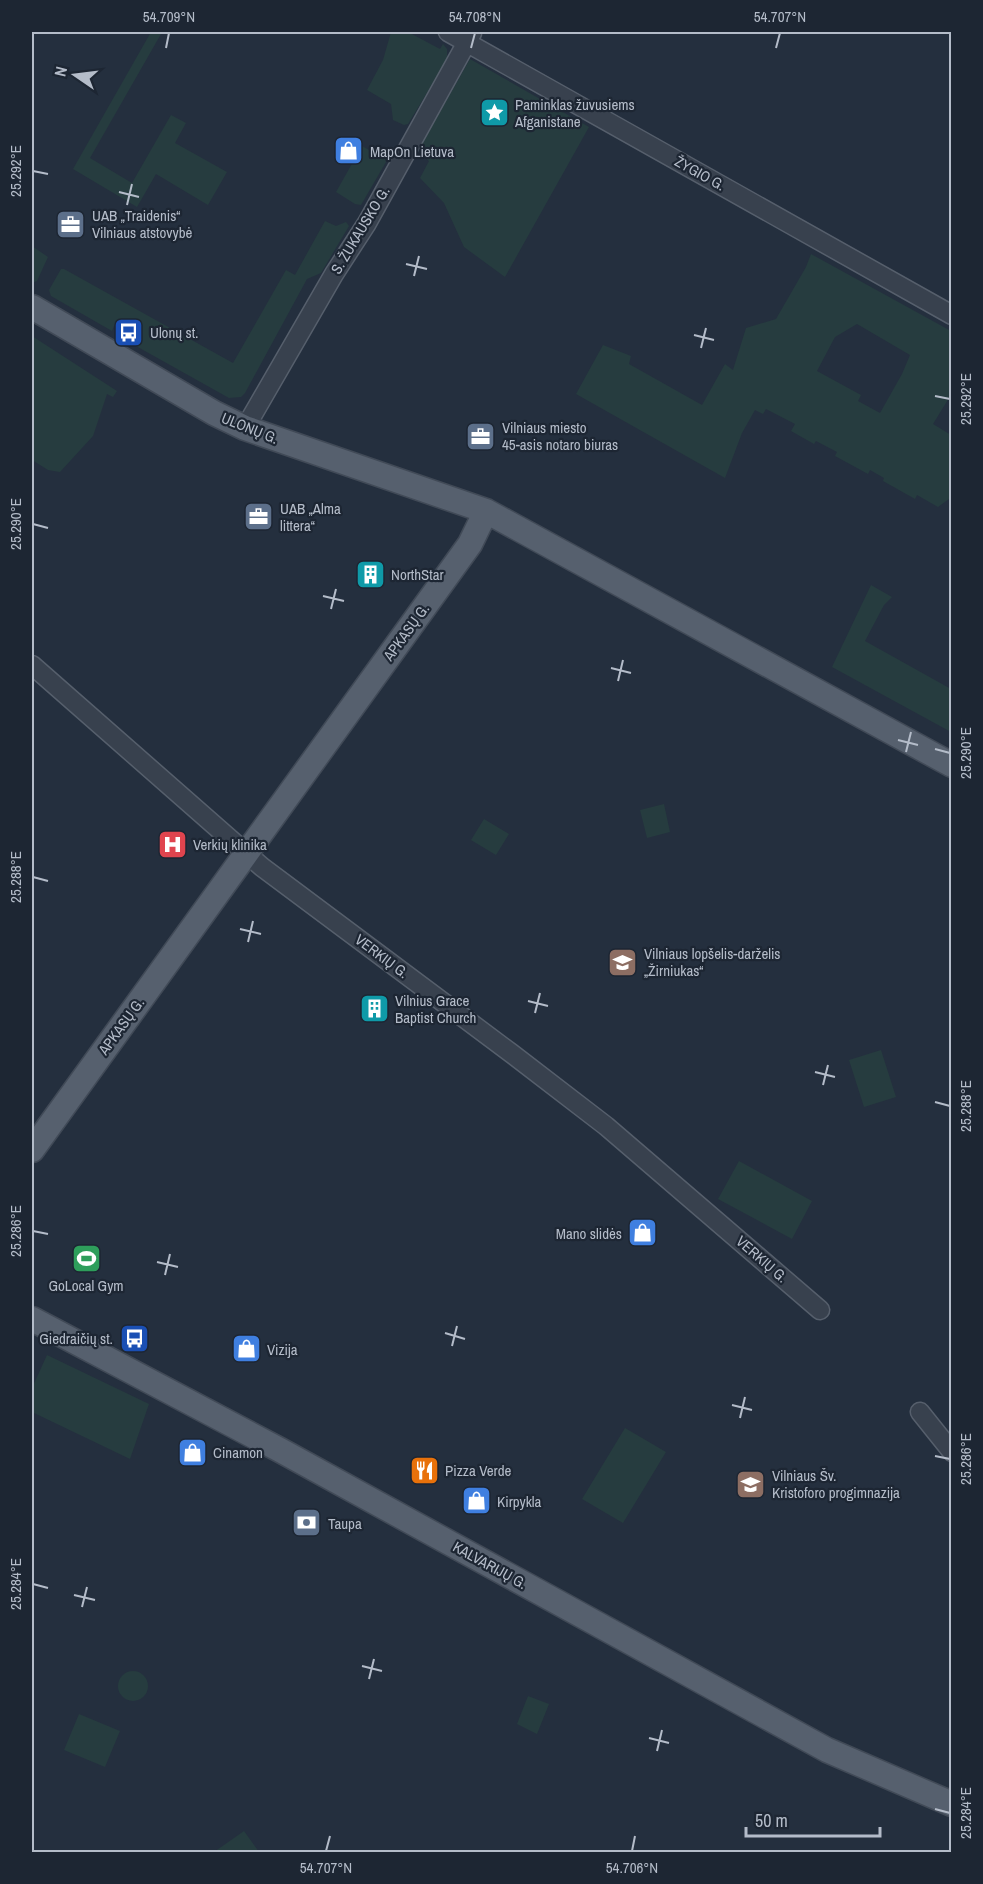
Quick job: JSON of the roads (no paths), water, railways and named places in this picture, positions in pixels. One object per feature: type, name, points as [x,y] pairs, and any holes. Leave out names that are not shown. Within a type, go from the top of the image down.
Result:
[{"type":"main road","name":"ULONŲ G.","points":[[32,307],[214,413],[245,428],[486,511]]},
{"type":"main road","points":[[486,511],[951,765]]},
{"type":"main road","name":"APKASŲ G.","points":[[32,1150],[470,544],[486,511]]},
{"type":"main road","name":"KALVARIJŲ G.","points":[[32,1319],[280,1450],[827,1750],[951,1804]]},
{"type":"street","name":"ŽYGIO G.","points":[[448,32],[470,37],[951,315]]},
{"type":"street","name":"S. ŽUKAUSKO G.","points":[[245,428],[334,274],[367,223],[470,37]]},
{"type":"street","name":"VERKIŲ G.","points":[[32,665],[245,854],[606,1126],[820,1310]]},
{"type":"street","points":[[920,1412],[951,1452]]},
{"type":"place","name":"Paminklas žuvusiems Afganistane","points":[[494,113]]},
{"type":"place","name":"MapOn Lietuva","points":[[349,151]]},
{"type":"place","name":"UAB „Traidenis“ Vilniaus atstovybė","points":[[71,224]]},
{"type":"place","name":"Ulonų st.","points":[[129,332]]},
{"type":"place","name":"Vilniaus miesto 45-asis notaro biuras","points":[[481,436]]},
{"type":"place","name":"UAB „Alma littera“","points":[[259,517]]},
{"type":"place","name":"NorthStar","points":[[370,574]]},
{"type":"place","name":"Verkių klinika","points":[[172,844]]},
{"type":"place","name":"Vilniaus lopšelis-darželis „Žirniukas“","points":[[623,962]]},
{"type":"place","name":"Vilnius Grace Baptist Church","points":[[374,1009]]},
{"type":"place","name":"Mano slidės","points":[[643,1233]]},
{"type":"place","name":"GoLocal Gym","points":[[86,1258]]},
{"type":"place","name":"Giedraičių st.","points":[[134,1338]]},
{"type":"place","name":"Vizija","points":[[246,1349]]},
{"type":"place","name":"Cinamon","points":[[192,1452]]},
{"type":"place","name":"Pizza Verde","points":[[424,1470]]},
{"type":"place","name":"Vilniaus Šv. Kristoforo progimnazija","points":[[751,1484]]},
{"type":"place","name":"Kirpykla","points":[[476,1501]]},
{"type":"place","name":"Taupa","points":[[307,1523]]}]
